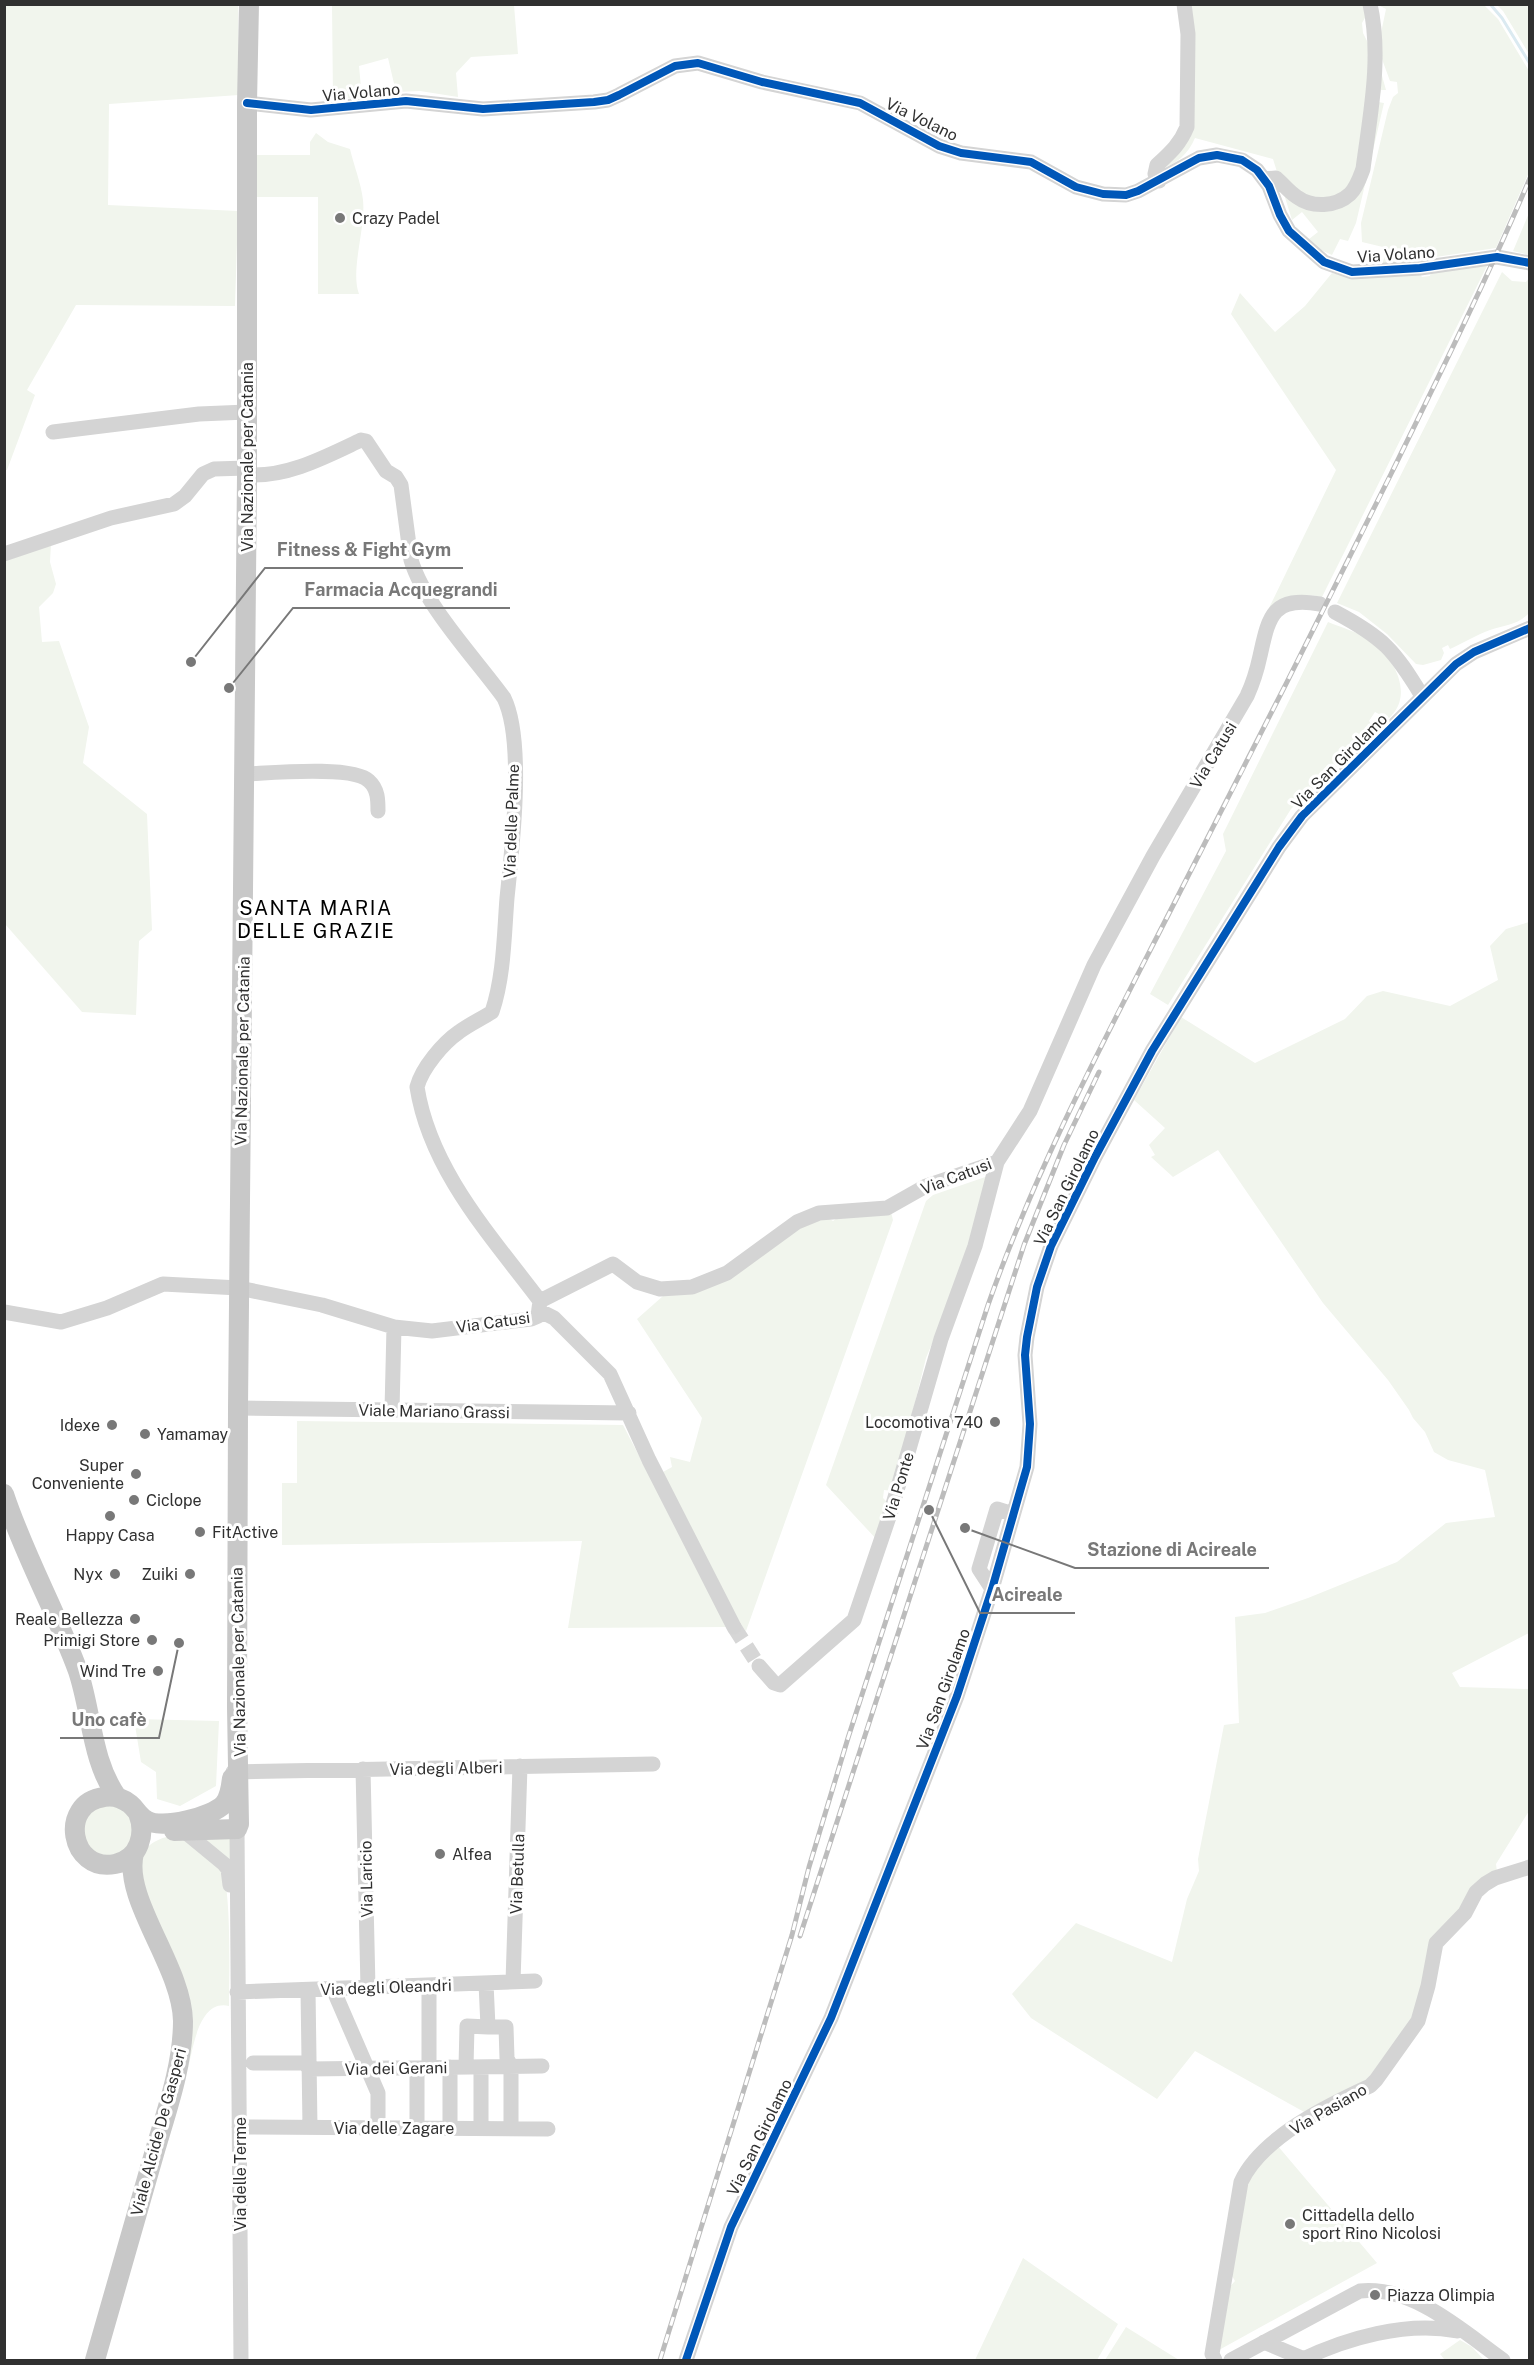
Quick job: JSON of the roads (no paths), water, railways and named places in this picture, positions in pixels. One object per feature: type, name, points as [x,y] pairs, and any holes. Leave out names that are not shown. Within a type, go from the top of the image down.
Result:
[{"type":"main road","name":"Via Nazionale per Catania","points":[[237,1829],[239,1824],[236,1772],[238,1407],[249,4]]},
{"type":"main road","points":[[4,1494],[77,1671],[99,1761],[105,1778],[117,1797]]},
{"type":"main road","points":[[90,1801],[98,1779],[99,1761]]},
{"type":"main road","points":[[106,1865],[126,1860],[137,1848],[160,1832],[188,1824],[227,1801],[236,1772]]},
{"type":"main road","points":[[142,1906],[124,1879],[106,1865],[88,1858],[76,1844],[74,1824],[82,1807],[90,1801],[108,1796],[117,1797],[129,1803],[146,1820],[156,1824],[227,1823],[237,1829]]},
{"type":"main road","points":[[138,1813],[142,1823],[132,1876],[142,1906]]},
{"type":"main road","name":"Viale Alcide De Gasperi","points":[[95,2361],[168,2104],[182,2043],[181,2004],[174,1976],[142,1906]]},
{"type":"street","points":[[1159,181],[1155,174],[1157,165],[1174,151],[1187,127],[1188,34],[1184,4]]},
{"type":"street","points":[[1264,179],[1275,178],[1307,203],[1318,205],[1339,201],[1357,184],[1363,169],[1373,78],[1376,36],[1370,4]]},
{"type":"street","name":"Via Volano","points":[[247,103],[311,110],[406,101],[483,110],[594,102],[608,100],[675,66],[698,63],[762,82],[860,103],[939,146],[961,153],[1031,162],[1076,187],[1090,192],[1126,195],[1159,181],[1199,158],[1217,155],[1242,160],[1257,170],[1269,186],[1289,231],[1324,262],[1352,272],[1420,268],[1497,257],[1530,263]]},
{"type":"street","points":[[53,432],[199,414],[247,412]]},
{"type":"street","name":"Via delle Palme","points":[[247,472],[282,472],[312,463],[361,440],[366,441],[386,471],[396,477],[401,485],[411,560],[415,571],[445,621],[504,698],[509,708],[515,768],[513,829],[503,960],[495,1004],[492,1012],[459,1032],[440,1050],[419,1081],[417,1088],[431,1138],[452,1181],[540,1306]]},
{"type":"street","points":[[4,554],[111,518],[174,504],[203,474],[214,469],[247,472]]},
{"type":"street","name":"Via Catusi","points":[[4,1312],[61,1322],[107,1308],[163,1284],[239,1288],[322,1305],[394,1327],[432,1331],[531,1319],[538,1316],[540,1306],[613,1264],[637,1282],[660,1289],[692,1287],[727,1273],[797,1222],[819,1213],[887,1208],[926,1186],[997,1162],[1030,1111],[1094,965],[1153,856],[1247,696],[1256,673],[1269,619],[1284,605],[1302,601],[1320,604]]},
{"type":"street","points":[[1335,612],[1366,628],[1386,643],[1422,696]]},
{"type":"street","name":"Via San Girolamo","points":[[686,2361],[731,2227],[831,2018],[957,1696],[992,1589],[1027,1467],[1030,1446],[1025,1355],[1031,1309],[1051,1246],[1152,1051],[1280,847],[1302,816],[1456,664],[1474,652],[1530,628]]},
{"type":"street","points":[[244,774],[337,772],[361,775],[374,786],[378,795],[378,811]]},
{"type":"street","name":"Via Ponte","points":[[759,1666],[774,1683],[780,1684],[854,1620],[891,1510],[942,1339],[975,1246],[997,1162]]},
{"type":"street","points":[[540,1306],[610,1374],[649,1460],[734,1627]]},
{"type":"street","points":[[392,1410],[394,1327]]},
{"type":"street","name":"Viale Mariano Grassi","points":[[238,1407],[629,1413]]},
{"type":"street","points":[[992,1589],[979,1569],[997,1509],[1013,1514]]},
{"type":"street","name":"Via degli Alberi","points":[[236,1772],[653,1764]]},
{"type":"street","name":"Via Betulla","points":[[513,1982],[520,1766]]},
{"type":"street","name":"Via Laricio","points":[[363,1769],[368,1988]]},
{"type":"street","points":[[188,1824],[228,1869],[231,1892],[232,1968],[237,1990]]},
{"type":"street","name":"Via Nazionale per Catania","points":[[237,1829],[237,1990]]},
{"type":"street","name":"Via Pasiano","points":[[1215,2361],[1212,2354],[1213,2343],[1241,2182],[1246,2170],[1264,2149],[1310,2118],[1377,2080],[1418,2021],[1428,1986],[1436,1943],[1465,1913],[1476,1892],[1485,1884],[1495,1878],[1530,1867]]},
{"type":"street","name":"Via degli Oleandri","points":[[237,1990],[308,1990],[535,1982]]},
{"type":"street","points":[[486,1983],[488,2027]]},
{"type":"street","points":[[417,2128],[429,1985]]},
{"type":"street","points":[[333,1989],[378,2093],[378,2127]]},
{"type":"street","name":"Via delle Terme","points":[[237,1990],[241,2361]]},
{"type":"street","points":[[308,1990],[310,2127]]},
{"type":"street","points":[[450,2128],[466,2067],[467,2026],[506,2027],[507,2058],[512,2067],[511,2128]]},
{"type":"street","name":"Via dei Gerani","points":[[253,2063],[305,2063],[309,2069],[542,2066]]},
{"type":"street","points":[[466,2067],[481,2128]]},
{"type":"street","name":"Via delle Zagare","points":[[239,2127],[548,2129]]},
{"type":"street","points":[[1238,2358],[1360,2291],[1376,2290],[1413,2299],[1466,2333],[1503,2361]]},
{"type":"street","points":[[1264,2342],[1302,2360],[1317,2353],[1387,2332],[1438,2328],[1466,2333]]},
{"type":"street","points":[[692,2344],[697,2361]]},
{"type":"waterway","points":[[1490,4],[1502,18],[1530,64]]},
{"type":"tunnel","points":[[734,1627],[759,1666]]},
{"type":"railway","points":[[660,2360],[792,1935],[809,1867],[848,1738],[988,1305],[1008,1251],[1030,1197],[1079,1092],[1391,474],[1480,290],[1530,178]]},
{"type":"railway","points":[[800,1936],[1024,1245],[1064,1145],[1099,1072]]},
{"type":"place","name":"Crazy Padel","points":[[340,218]]},
{"type":"place","name":"Fitness & Fight Gym","points":[[191,662]]},
{"type":"place","name":"Farmacia Acquegrandi","points":[[229,688]]},
{"type":"place","name":"Locomotiva 740","points":[[995,1422]]},
{"type":"place","name":"Idexe","points":[[112,1425]]},
{"type":"place","name":"Yamamay","points":[[145,1434]]},
{"type":"place","name":"Super Conveniente","points":[[136,1474]]},
{"type":"place","name":"Ciclope","points":[[134,1500]]},
{"type":"place","name":"Acireale","points":[[929,1510]]},
{"type":"place","name":"Happy Casa","points":[[110,1516]]},
{"type":"place","name":"Stazione di Acireale","points":[[965,1528]]},
{"type":"place","name":"FitActive","points":[[200,1532]]},
{"type":"place","name":"Nyx","points":[[115,1574]]},
{"type":"place","name":"Zuiki","points":[[190,1574]]},
{"type":"place","name":"Reale Bellezza","points":[[135,1619]]},
{"type":"place","name":"Primigi Store","points":[[152,1640]]},
{"type":"place","name":"Uno cafè","points":[[179,1643]]},
{"type":"place","name":"Wind Tre","points":[[158,1671]]},
{"type":"place","name":"Alfea","points":[[440,1854]]},
{"type":"place","name":"Cittadella dello sport Rino Nicolosi","points":[[1290,2224]]},
{"type":"place","name":"Piazza Olimpia","points":[[1375,2295]]},
{"type":"district","name":"SANTA MARIA DELLE GRAZIE","points":[[316,920]]}]
